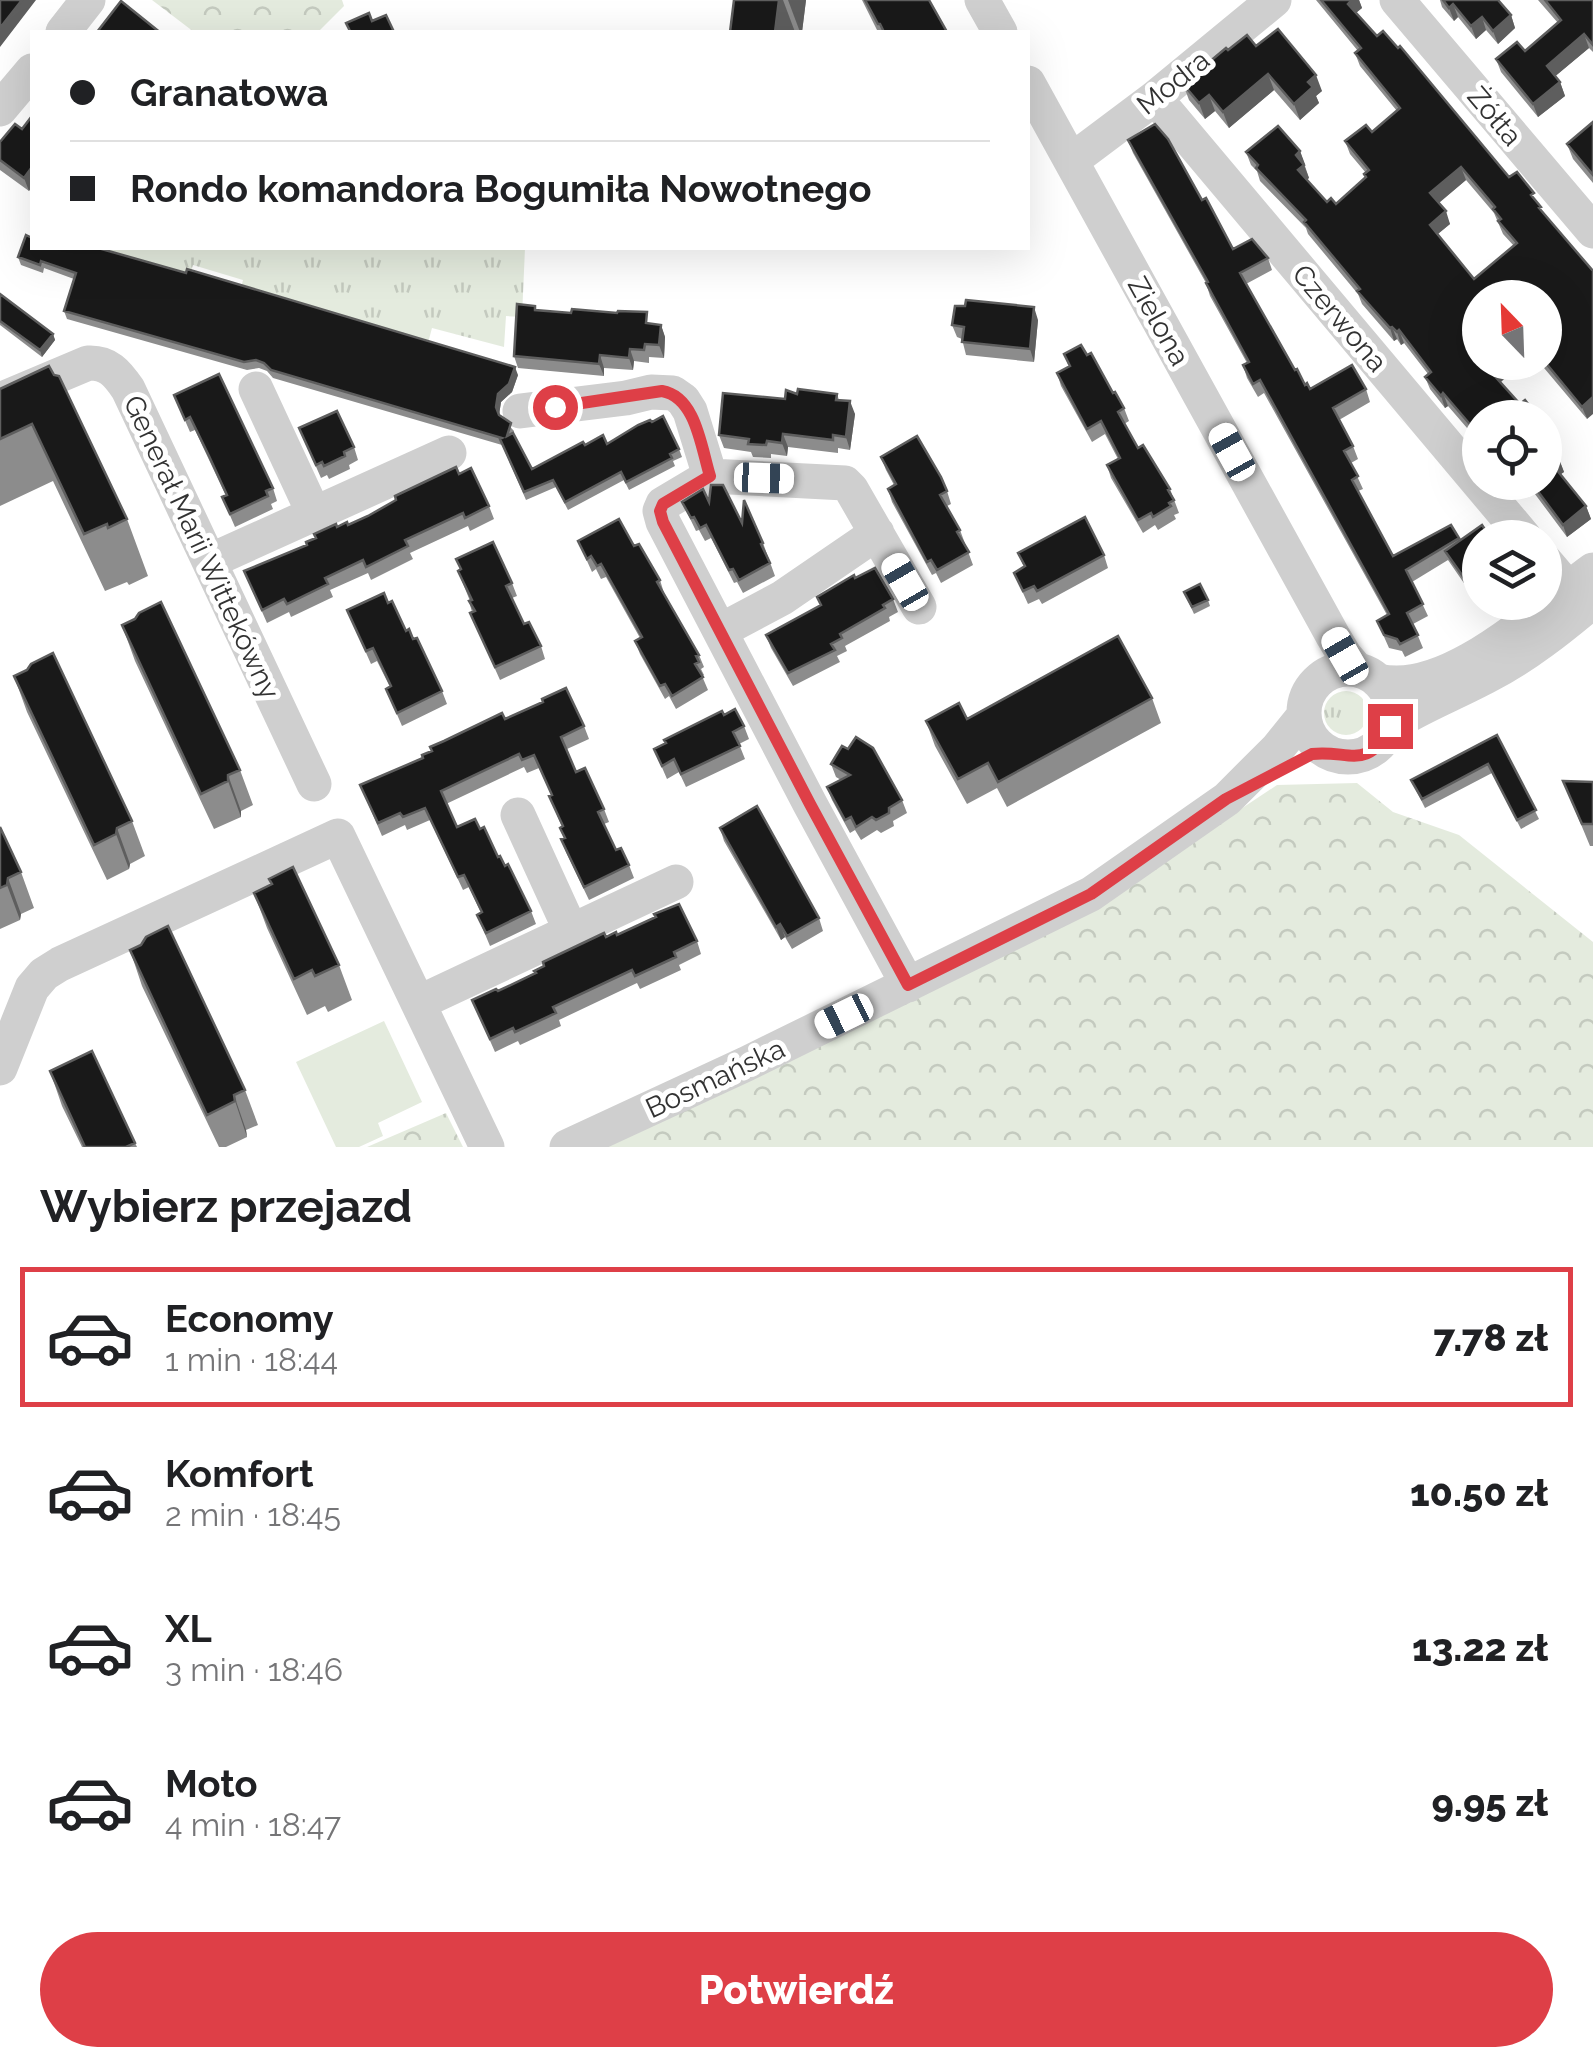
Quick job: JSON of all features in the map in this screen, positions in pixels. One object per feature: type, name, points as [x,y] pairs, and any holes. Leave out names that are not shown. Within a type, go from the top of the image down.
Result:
[{"type":"street","points":[[65,30],[88,0]]},
{"type":"street","points":[[982,0],[999,30]]},
{"type":"street","name":"Modra","points":[[1071,161],[1274,0]]},
{"type":"street","name":"Żółta","points":[[1397,0],[1593,231]]},
{"type":"street","points":[[0,109],[30,73]]},
{"type":"street","name":"Zielona","points":[[1030,86],[1345,656],[1368,676]]},
{"type":"street","name":"Czerwona","points":[[1155,98],[1511,520]]},
{"type":"street","name":"Generał Marii Wittekówny","points":[[0,400],[88,363],[99,362],[118,374],[314,784]]},
{"type":"street","points":[[256,389],[314,514]]},
{"type":"street","points":[[520,411],[651,392],[673,393],[690,410],[710,476]]},
{"type":"street","points":[[210,561],[449,453]]},
{"type":"street","points":[[908,985],[660,511],[670,499],[710,476],[844,483],[851,488],[919,607]]},
{"type":"street","points":[[720,631],[782,598],[876,533]]},
{"type":"street","name":"Zielona","points":[[1292,559],[1315,668],[1308,702]]},
{"type":"street","points":[[1562,572],[1585,586]]},
{"type":"street","points":[[1368,676],[1389,698],[1390,726],[1375,748],[1364,754],[1352,757],[1326,752],[1310,737],[1308,702],[1321,678],[1332,672],[1368,676],[1390,684],[1448,672],[1585,586]]},
{"type":"street","points":[[1390,726],[1505,666],[1585,586]]},
{"type":"street","name":"Bosmańska","points":[[1226,799],[1278,748],[1308,702]]},
{"type":"street","name":"Bosmańska","points":[[567,1147],[746,1064],[1091,894],[1226,799],[1312,754],[1326,752]]},
{"type":"street","points":[[518,815],[571,931]]},
{"type":"street","points":[[0,1068],[32,988],[44,974],[338,836],[487,1147]]},
{"type":"street","points":[[418,1003],[676,882]]},
{"type":"green space","points":[[152,0],[342,0],[344,6],[320,30],[191,30]]},
{"type":"green space","points":[[100,250],[525,250],[522,317],[506,316],[504,347],[432,328],[428,343],[241,288],[243,280],[193,265],[189,278]]},
{"type":"green space","points":[[1346,691],[1362,697],[1368,713],[1362,729],[1346,735],[1330,729],[1324,713],[1330,697]]},
{"type":"green space","points":[[1357,783],[1393,812],[1459,835],[1593,942],[1593,1147],[580,1147],[1089,910],[1277,785]]},
{"type":"green space","points":[[384,1021],[422,1102],[378,1123],[383,1136],[359,1147],[336,1147],[296,1062]]},
{"type":"green space","points":[[446,1113],[463,1147],[367,1147]]},
{"type":"building","points":[[0,0],[22,0],[0,28]]},
{"type":"building","points":[[734,0],[779,0],[775,30],[730,30]]},
{"type":"building","points":[[865,0],[929,0],[946,30],[883,30]]},
{"type":"building","points":[[1321,0],[1352,0],[1348,4],[1377,36],[1383,31],[1400,46],[1509,177],[1517,172],[1534,193],[1531,195],[1539,208],[1593,271],[1593,397],[1582,407],[1560,380],[1562,280],[1462,280],[1462,380],[1498,380],[1516,400],[1462,400],[1462,415],[1425,377],[1431,372],[1399,330],[1390,328],[1357,291],[1360,289],[1306,220],[1256,168],[1258,165],[1246,152],[1278,126],[1300,151],[1296,155],[1304,165],[1298,170],[1327,202],[1331,198],[1336,204],[1366,177],[1364,174],[1369,170],[1345,141],[1366,125],[1372,132],[1400,108],[1355,53],[1361,48]],"holes":[[[1461,167],[1517,243],[1474,279],[1430,225],[1446,211],[1430,193]]]},
{"type":"building","points":[[1443,0],[1498,0],[1511,15],[1493,31],[1482,17],[1471,26],[1453,4],[1449,8]]},
{"type":"building","points":[[1545,0],[1593,0],[1593,45],[1584,34],[1547,66],[1560,82],[1533,104],[1496,59],[1517,42],[1525,51],[1561,20]]},
{"type":"building","points":[[121,1],[157,30],[99,30]]},
{"type":"building","points":[[369,13],[372,21],[386,15],[393,30],[350,30],[346,23]]},
{"type":"building","points":[[1278,29],[1316,75],[1308,82],[1313,87],[1294,104],[1268,74],[1223,112],[1209,95],[1199,103],[1183,84],[1247,35],[1256,46]]},
{"type":"building","points":[[30,119],[30,170],[24,178],[0,160],[0,142],[15,124],[22,129]]},
{"type":"building","points":[[1593,122],[1593,175],[1567,144]]},
{"type":"building","points":[[1155,124],[1168,139],[1202,200],[1206,198],[1233,249],[1252,239],[1268,258],[1240,273],[1305,385],[1310,389],[1352,365],[1366,389],[1333,408],[1353,446],[1344,451],[1358,476],[1352,480],[1393,556],[1451,525],[1459,538],[1406,570],[1423,604],[1407,613],[1418,635],[1400,644],[1384,635],[1377,621],[1389,614],[1260,380],[1253,384],[1243,365],[1249,362],[1128,140]]},
{"type":"building","points":[[26,235],[30,237],[30,250],[105,250],[186,273],[187,269],[515,367],[509,384],[498,394],[496,407],[499,415],[511,423],[507,436],[513,433],[532,469],[583,442],[585,445],[603,435],[607,444],[638,425],[663,416],[679,449],[670,454],[672,458],[626,482],[621,472],[565,502],[553,480],[524,492],[502,438],[271,370],[256,360],[244,362],[64,311],[76,273],[18,257]]},
{"type":"building","points":[[0,294],[53,334],[40,350],[0,321]]},
{"type":"building","points":[[966,300],[1034,307],[1030,349],[962,342],[964,327],[952,325],[955,306],[965,306]]},
{"type":"building","points":[[517,304],[571,313],[572,309],[647,312],[646,323],[661,325],[659,345],[630,349],[629,358],[600,355],[599,364],[514,356]]},
{"type":"building","points":[[1081,345],[1087,355],[1091,353],[1124,408],[1118,412],[1138,448],[1143,445],[1170,489],[1174,500],[1169,503],[1171,506],[1153,517],[1151,513],[1138,520],[1107,465],[1120,458],[1101,421],[1087,429],[1057,373],[1070,366],[1064,354]]},
{"type":"building","points":[[49,366],[59,376],[127,519],[108,528],[107,524],[84,534],[32,424],[0,439],[0,389]]},
{"type":"building","points":[[219,374],[273,488],[266,491],[268,496],[230,514],[222,497],[227,495],[209,456],[174,395]]},
{"type":"building","points":[[798,389],[837,394],[836,400],[850,401],[846,437],[833,435],[833,440],[783,434],[782,443],[767,441],[766,445],[719,435],[723,393],[785,399],[786,390],[797,394]]},
{"type":"building","points":[[337,411],[354,447],[324,466],[322,462],[316,465],[299,428]]},
{"type":"building","points":[[917,436],[941,477],[947,491],[940,495],[969,552],[937,570],[931,560],[927,562],[888,489],[896,484],[881,457]]},
{"type":"building","points":[[456,467],[459,474],[471,468],[489,506],[465,518],[463,513],[405,540],[408,546],[366,567],[363,560],[325,578],[328,584],[287,604],[284,599],[262,610],[244,571],[307,545],[316,538],[314,534],[336,524],[348,525],[368,516],[396,500],[395,496]]},
{"type":"building","points":[[1562,476],[1586,506],[1563,525],[1544,500],[1562,500]]},
{"type":"building","points":[[711,485],[723,485],[742,523],[744,500],[770,563],[739,580],[733,569],[729,570],[706,525],[700,528],[682,502],[703,489],[709,502]]},
{"type":"building","points":[[1085,517],[1104,555],[1037,591],[1034,586],[1023,591],[1014,573],[1025,566],[1018,553]]},
{"type":"building","points":[[619,519],[634,546],[639,544],[699,655],[695,664],[703,677],[672,696],[665,684],[660,686],[635,641],[642,637],[601,564],[597,566],[591,556],[587,559],[578,541]]},
{"type":"building","points":[[1462,539],[1462,575],[1445,551]]},
{"type":"building","points":[[493,542],[512,583],[506,586],[524,624],[529,622],[541,646],[495,667],[470,613],[475,611],[456,559]]},
{"type":"building","points":[[875,568],[893,599],[883,605],[885,608],[840,634],[842,638],[831,644],[835,650],[788,673],[766,635],[821,605],[817,597],[854,575],[855,578]]},
{"type":"building","points":[[1200,584],[1208,600],[1192,607],[1184,592]]},
{"type":"building","points":[[384,593],[406,631],[409,629],[413,639],[417,638],[442,691],[397,713],[386,689],[391,686],[373,648],[366,651],[347,610]]},
{"type":"building","points":[[161,602],[240,770],[228,775],[228,781],[201,794],[122,625]]},
{"type":"building","points":[[1118,636],[1152,698],[998,782],[988,763],[958,779],[926,721],[959,703],[967,719]]},
{"type":"building","points":[[53,653],[132,821],[94,845],[14,676]]},
{"type":"building","points":[[566,688],[584,726],[561,737],[576,772],[585,768],[604,809],[598,812],[616,850],[621,848],[629,865],[584,887],[561,839],[565,838],[560,828],[563,826],[534,755],[522,760],[519,754],[441,791],[457,827],[475,819],[480,829],[484,827],[531,911],[486,933],[477,915],[482,912],[464,875],[458,877],[425,808],[378,823],[360,785],[423,758],[432,751],[430,747],[502,713],[505,719]]},
{"type":"building","points":[[735,709],[744,726],[733,732],[740,746],[681,774],[674,759],[662,766],[654,749],[666,743],[664,740],[722,711],[724,715]]},
{"type":"building","points":[[1497,735],[1536,810],[1517,820],[1488,764],[1422,799],[1411,780]]},
{"type":"building","points":[[856,737],[873,748],[902,800],[889,808],[889,813],[856,827],[851,817],[845,820],[827,787],[850,775],[831,764],[842,746],[848,749]]},
{"type":"building","points":[[1563,781],[1593,782],[1593,824],[1582,824]]},
{"type":"building","points":[[757,806],[819,918],[787,936],[780,924],[776,927],[720,828]]},
{"type":"building","points":[[0,827],[21,872],[8,878],[7,885],[0,888]]},
{"type":"building","points":[[293,867],[339,965],[315,976],[312,970],[294,979],[254,893],[272,884],[269,879]]},
{"type":"building","points":[[679,904],[697,941],[674,952],[676,957],[635,976],[632,970],[553,1007],[556,1013],[490,1039],[472,1000],[536,973],[543,962],[604,933],[606,937],[616,932],[617,935]]},
{"type":"building","points":[[168,926],[245,1090],[234,1095],[235,1101],[207,1115],[130,950]]},
{"type":"building","points":[[92,1051],[135,1143],[126,1147],[85,1147],[50,1071]]},
{"type":"route","points":[[555,407],[662,391],[673,393],[690,410],[710,476],[663,504],[663,522],[908,985],[1091,894],[1226,799],[1312,754],[1364,754],[1375,748],[1390,726]]}]
